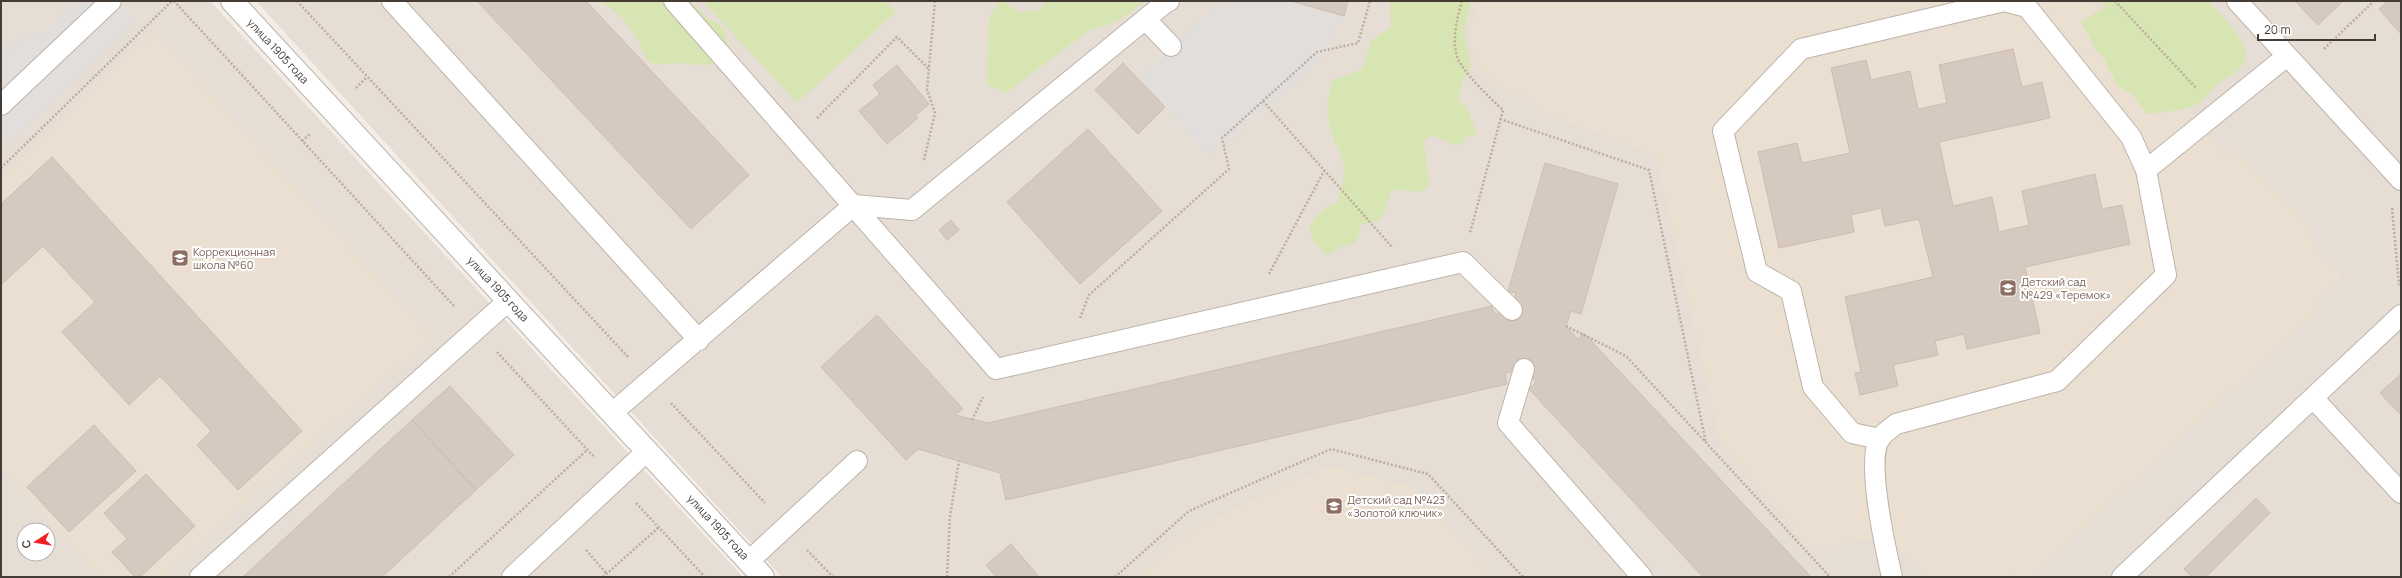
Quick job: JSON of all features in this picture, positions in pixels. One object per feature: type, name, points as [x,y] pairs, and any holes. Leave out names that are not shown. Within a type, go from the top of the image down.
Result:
[{"type":"street","name":"улица 1905 года","points":[[232,1],[764,577]]},
{"type":"lane","points":[[1,105],[111,1]]},
{"type":"lane","points":[[392,1],[699,340]]},
{"type":"lane","points":[[674,1],[996,369],[1463,262],[1512,310]]},
{"type":"lane","points":[[612,413],[651,382],[854,205],[912,210],[1169,1]]},
{"type":"lane","points":[[1880,439],[1852,433],[1813,387],[1791,291],[1757,272],[1723,131],[1801,49],[2004,1],[2027,7],[2131,137],[2146,170],[2166,275],[2057,381],[1896,424],[1880,439],[1874,472],[1883,536],[1892,577]]},
{"type":"lane","points":[[2237,1],[2395,173]]},
{"type":"lane","points":[[1145,19],[1171,46]]},
{"type":"lane","points":[[2146,170],[2287,56]]},
{"type":"lane","points":[[200,577],[508,301]]},
{"type":"lane","points":[[2122,577],[2401,315]]},
{"type":"lane","points":[[1524,369],[1508,423],[1642,577]]},
{"type":"lane","points":[[2313,398],[2401,493]]},
{"type":"lane","points":[[512,577],[647,451]]},
{"type":"lane","points":[[749,561],[857,461]]},
{"type":"path","points":[[1,168],[173,1],[705,577]]},
{"type":"path","points":[[297,1],[833,577]]},
{"type":"path","points":[[912,210],[934,113],[927,90],[935,1]]},
{"type":"path","points":[[1068,353],[1089,295],[1229,169],[1222,138],[1317,52],[1358,43],[1370,1]]},
{"type":"path","points":[[1462,1],[1455,29],[1458,59],[1488,96],[1503,110],[1463,262]]},
{"type":"path","points":[[2115,1],[2219,112]]},
{"type":"path","points":[[2320,53],[2374,1]]},
{"type":"path","points":[[796,139],[897,37],[929,69]]},
{"type":"path","points":[[1263,101],[1414,273]]},
{"type":"path","points":[[1500,119],[1649,170],[1706,443]]},
{"type":"path","points":[[1248,311],[1325,171]]},
{"type":"path","points":[[2395,173],[2400,290]]},
{"type":"path","points":[[1566,326],[1626,356],[1830,577]]},
{"type":"path","points":[[1115,577],[1189,511],[1331,449],[1428,474],[1523,577]]},
{"type":"path","points":[[449,577],[587,450]]},
{"type":"path","points":[[947,577],[950,516],[959,461]]},
{"type":"path","points":[[603,577],[659,527]]},
{"type":"shaded area","points":[[1,1],[210,1],[743,577],[1,577]]},
{"type":"shaded area","points":[[73,1],[116,1],[136,23],[1,149],[1,55],[15,42],[44,31]]},
{"type":"shaded area","points":[[256,1],[2401,1],[2401,577],[782,577]]},
{"type":"shaded area","points":[[1243,1],[1291,1],[1344,16],[1314,69],[1210,155],[1138,78],[1210,9]]},
{"type":"shaded area","name":"Детский сад №429 «Теремок»","points":[[1477,1],[2089,1],[2203,126],[2224,153],[2233,148],[2309,225],[2315,250],[2343,275],[2317,301],[2322,307],[2031,577],[2016,577],[2012,574],[2009,577],[1928,577],[1883,536],[1842,545],[1808,546],[1720,441],[1656,155],[1536,110],[1531,100],[1493,84],[1473,60],[1470,32]]},
{"type":"shaded area","name":"Коррекционная школа №60","points":[[154,31],[432,338],[162,577],[98,577],[56,529],[56,522],[50,522],[1,466],[1,178]]},
{"type":"shaded area","name":"Детский сад №423 «Золотой ключик»","points":[[1328,466],[1413,487],[1495,577],[1138,577],[1198,525]]},
{"type":"green space","points":[[600,1],[690,1],[708,19],[718,23],[725,30],[728,50],[716,62],[710,64],[673,63],[660,65],[652,63],[646,58],[635,35],[624,20],[611,8]]},
{"type":"green space","points":[[703,1],[886,1],[896,12],[797,103]]},
{"type":"green space","points":[[1000,1],[1004,1],[1017,12],[1038,11],[1047,1],[1145,1],[1127,15],[1109,25],[1090,30],[1006,93],[987,85],[989,17]]},
{"type":"green space","points":[[1390,1],[1471,1],[1464,31],[1471,66],[1463,80],[1458,100],[1467,107],[1477,135],[1467,136],[1462,145],[1452,144],[1432,135],[1424,141],[1429,184],[1422,192],[1401,190],[1391,191],[1385,211],[1379,221],[1359,225],[1360,234],[1355,243],[1344,245],[1327,256],[1313,240],[1309,230],[1320,212],[1338,203],[1343,178],[1343,162],[1329,124],[1328,102],[1330,88],[1332,81],[1362,69],[1372,40],[1391,27]]},
{"type":"green space","points":[[2101,1],[2209,1],[2239,36],[2245,50],[2246,57],[2244,62],[2236,72],[2215,86],[2199,104],[2184,109],[2158,113],[2145,113],[2134,96],[2117,85],[2104,58],[2097,51],[2081,22],[2106,7]]},
{"type":"building","points":[[477,1],[586,1],[749,175],[691,229]]},
{"type":"building","points":[[1291,1],[1348,1],[1344,16]]},
{"type":"building","points":[[2295,1],[2343,1],[2318,25]]},
{"type":"building","points":[[2388,1],[2401,1],[2401,34],[2379,9]]},
{"type":"building","points":[[2013,49],[2022,87],[2042,82],[2050,118],[1939,142],[1953,206],[1992,197],[1999,232],[2029,225],[2022,191],[2095,174],[2102,209],[2122,205],[2130,244],[2025,267],[2040,333],[1967,349],[1964,334],[1935,341],[1938,355],[1893,365],[1898,386],[1860,395],[1855,373],[1861,372],[1845,297],[1933,277],[1919,219],[1885,226],[1881,208],[1851,215],[1854,232],[1779,248],[1758,152],[1797,143],[1802,163],[1850,153],[1831,68],[1866,60],[1871,80],[1910,71],[1918,109],[1947,103],[1939,65]]},
{"type":"building","points":[[1123,63],[1165,107],[1138,134],[1095,90]]},
{"type":"building","points":[[897,65],[929,104],[915,116],[918,118],[887,144],[859,111],[880,94],[873,85]]},
{"type":"building","points":[[1088,129],[1162,211],[1080,284],[1007,202]]},
{"type":"building","points":[[52,157],[302,431],[238,490],[197,445],[211,431],[160,376],[129,405],[62,332],[95,302],[43,246],[1,285],[1,204]]},
{"type":"building","points":[[1545,163],[1618,184],[1581,314],[1571,311],[1566,326],[1578,339],[1584,333],[1811,577],[1703,577],[1529,389],[1536,382],[1524,369],[1505,373],[1507,384],[1006,500],[1000,473],[918,449],[906,460],[821,367],[877,315],[963,409],[955,415],[988,423],[1492,306],[1494,314],[1512,310],[1516,293],[1508,291]]},
{"type":"building","points":[[951,220],[959,230],[947,240],[939,230]]},
{"type":"building","points":[[2401,374],[2401,415],[2380,393]]},
{"type":"building","points":[[450,386],[514,455],[476,490],[412,420]]},
{"type":"building","points":[[412,420],[476,490],[382,577],[243,577]]},
{"type":"building","points":[[94,425],[136,471],[69,532],[27,487]]},
{"type":"building","points":[[146,474],[195,526],[140,577],[135,577],[112,552],[127,539],[104,513]]},
{"type":"building","points":[[2256,498],[2270,513],[2206,577],[2192,577],[2184,569]]},
{"type":"building","points":[[1011,544],[1039,577],[996,577],[986,565]]},
{"type":"place","name":"Коррекционная школа №60","points":[[180,258]]},
{"type":"place","name":"Детский сад №429 «Теремок»","points":[[2008,288]]},
{"type":"place","name":"Детский сад №423 «Золотой ключик»","points":[[1334,506]]}]
